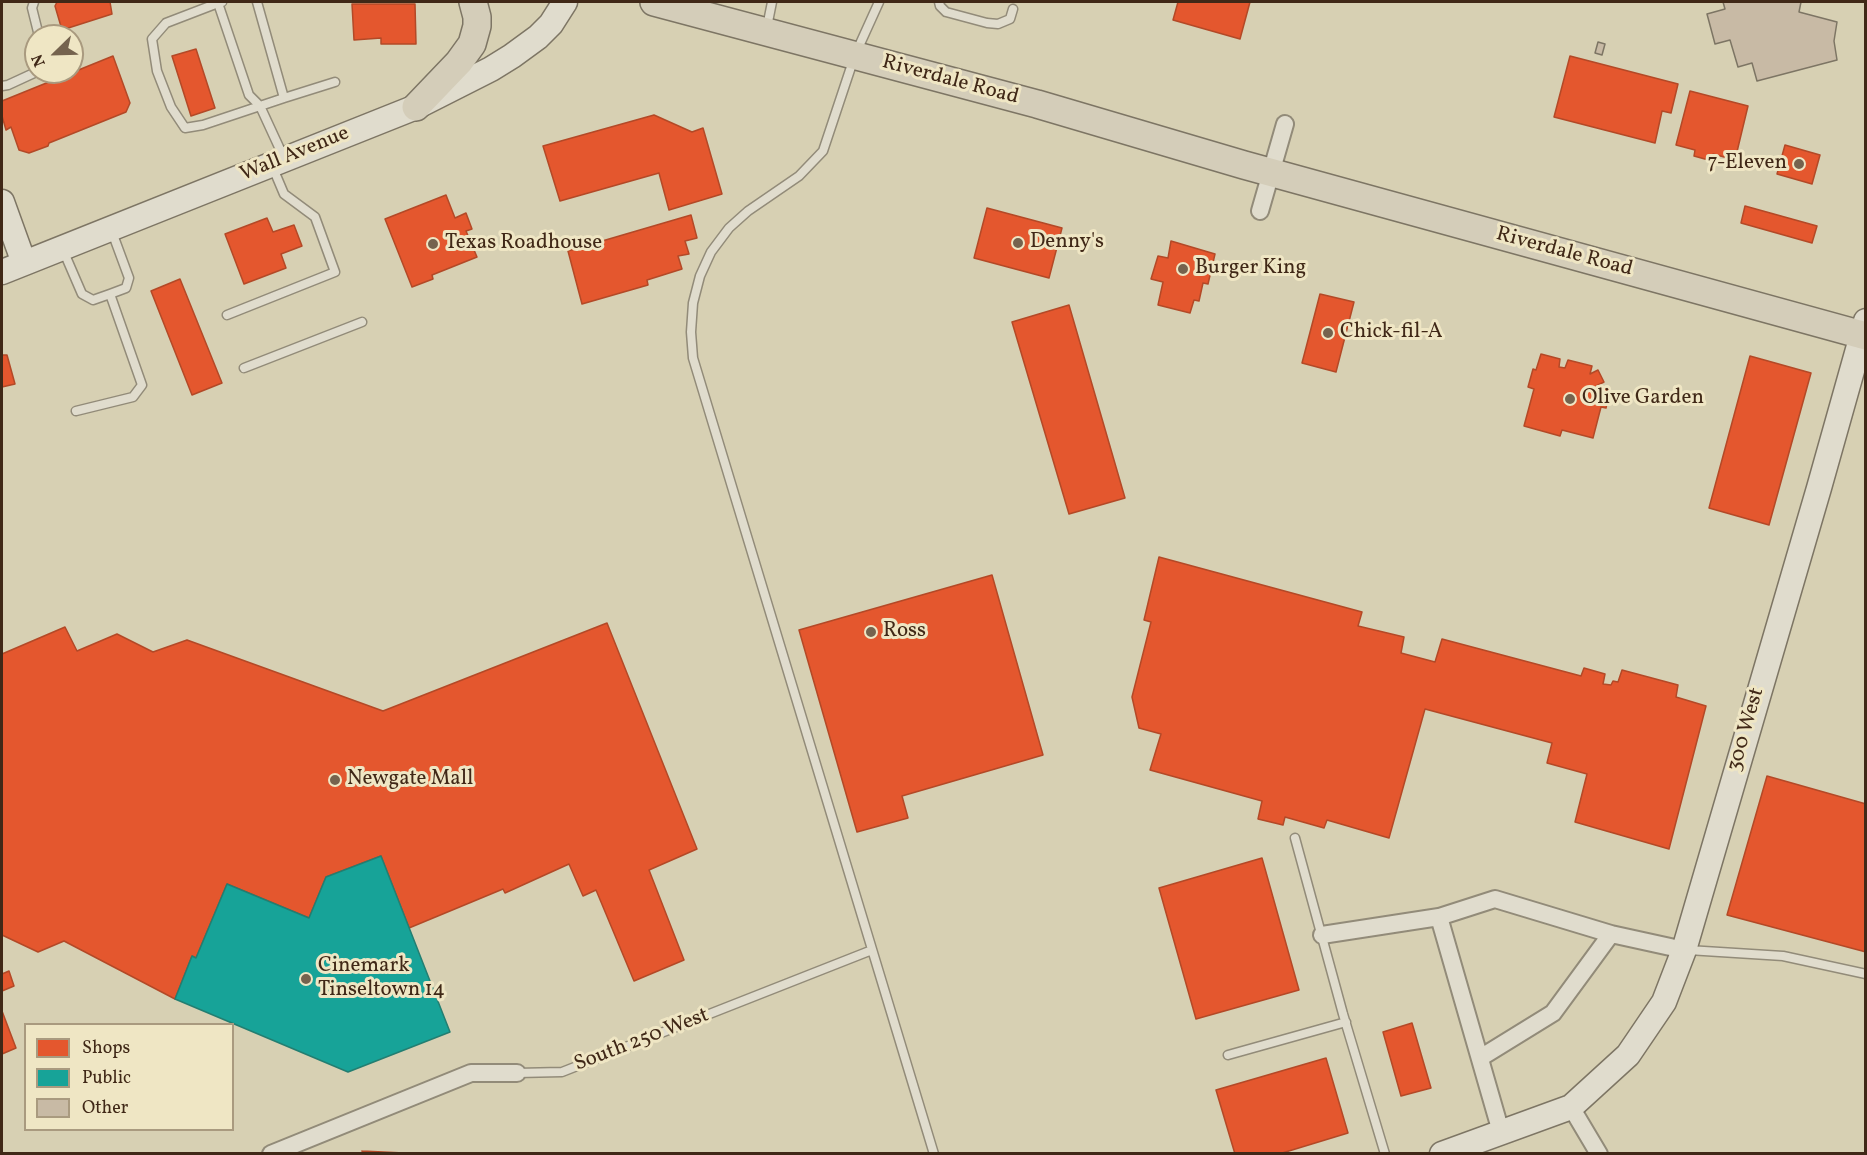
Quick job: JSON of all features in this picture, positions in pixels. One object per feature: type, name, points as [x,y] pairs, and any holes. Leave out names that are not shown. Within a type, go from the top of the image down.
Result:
[{"type":"main road","points":[[416,107],[459,62],[472,44],[477,26],[473,2]]},
{"type":"main road","name":"Riverdale Road","points":[[654,2],[686,6],[766,32],[1037,105],[1244,165],[1824,325],[1864,330]]},
{"type":"street","name":"Wall Avenue","points":[[13,268],[416,107],[512,56],[538,37],[551,24],[565,2]]},
{"type":"street","points":[[1260,211],[1285,124]]},
{"type":"street","points":[[2,202],[13,268]]},
{"type":"street","name":"300 West","points":[[1571,1107],[1628,1055],[1664,1002],[1684,950],[1864,330]]},
{"type":"street","points":[[1322,935],[1438,917],[1495,899],[1611,934],[1684,950]]},
{"type":"street","points":[[1438,917],[1501,1132]]},
{"type":"street","points":[[1479,1058],[1552,1013],[1611,934]]},
{"type":"street","name":"South 250 West","points":[[271,1154],[471,1073],[517,1073]]},
{"type":"street","points":[[1442,1154],[1571,1107],[1599,1154]]},
{"type":"lane","points":[[34,2],[32,8],[36,24]]},
{"type":"lane","points":[[227,315],[334,272],[315,217],[284,194],[278,162],[260,106],[249,95],[220,2],[166,23],[152,39],[157,71],[171,107],[185,128],[203,125],[260,106],[284,98],[335,82]]},
{"type":"lane","points":[[257,2],[284,98]]},
{"type":"lane","points":[[766,32],[772,2]]},
{"type":"lane","points":[[879,2],[855,55],[823,151],[799,176],[748,211],[729,228],[711,252],[693,303],[691,332],[693,358],[934,1154]]},
{"type":"lane","points":[[939,2],[946,12],[987,23],[998,24],[1010,19],[1013,9]]},
{"type":"lane","points":[[2,86],[24,78]]},
{"type":"lane","points":[[62,248],[82,294],[93,300],[126,288],[129,278],[111,229]]},
{"type":"lane","points":[[76,411],[133,397],[142,385],[110,294]]},
{"type":"lane","points":[[244,368],[362,322]]},
{"type":"lane","points":[[1295,838],[1385,1154]]},
{"type":"lane","name":"South 250 West","points":[[517,1073],[562,1072],[872,950]]},
{"type":"lane","points":[[1684,950],[1783,956],[1866,974]]},
{"type":"lane","points":[[1228,1055],[1346,1022]]},
{"type":"building: Shops","points":[[57,2],[110,2],[112,14],[81,24],[60,24],[55,6]]},
{"type":"building: Shops","points":[[1178,2],[1250,2],[1240,39],[1173,20]]},
{"type":"building: Shops","points":[[352,4],[415,4],[416,44],[381,44],[381,38],[354,40]]},
{"type":"building: Shops","points":[[196,49],[215,108],[191,116],[172,56]]},
{"type":"building: Shops","points":[[113,56],[130,103],[126,112],[29,153],[19,150],[11,127],[6,130],[2,116],[2,101],[44,84],[84,84],[84,68]]},
{"type":"building: Shops","points":[[1570,56],[1678,84],[1671,113],[1662,111],[1655,143],[1554,117]]},
{"type":"building: Shops","points":[[1690,91],[1748,106],[1735,160],[1713,154],[1712,161],[1694,156],[1695,150],[1676,145]]},
{"type":"building: Shops","points":[[654,115],[692,132],[703,128],[722,194],[669,210],[659,173],[560,201],[543,146]]},
{"type":"building: Shops","points":[[1785,145],[1820,155],[1812,184],[1777,174]]},
{"type":"building: Shops","name":"Texas Roadhouse","points":[[446,195],[455,218],[466,213],[472,229],[466,231],[477,257],[432,275],[433,279],[412,287],[385,219]]},
{"type":"building: Shops","points":[[1745,206],[1817,226],[1812,243],[1741,223]]},
{"type":"building: Shops","name":"Denny's","points":[[987,208],[1062,228],[1049,278],[974,258]]},
{"type":"building: Shops","points":[[691,215],[697,238],[685,241],[689,254],[678,256],[682,269],[647,280],[648,285],[582,304],[568,251]]},
{"type":"building: Shops","points":[[267,218],[273,232],[294,225],[302,246],[281,254],[286,268],[244,284],[225,234]]},
{"type":"building: Shops","name":"Burger King","points":[[1171,241],[1215,254],[1208,284],[1203,283],[1199,301],[1194,300],[1190,313],[1158,305],[1163,282],[1151,279],[1158,256],[1168,258]]},
{"type":"building: Shops","points":[[180,279],[222,383],[192,395],[151,291]]},
{"type":"building: Shops","name":"Chick-fil-A","points":[[1320,294],[1354,302],[1336,372],[1302,363]]},
{"type":"building: Shops","points":[[1069,305],[1125,498],[1069,514],[1012,322]]},
{"type":"building: Shops","name":"Olive Garden","points":[[1541,354],[1560,359],[1559,367],[1565,368],[1568,360],[1592,366],[1590,374],[1598,370],[1604,382],[1596,386],[1610,390],[1606,408],[1601,407],[1593,438],[1562,430],[1560,436],[1524,426],[1534,389],[1528,387],[1533,369],[1536,370]]},
{"type":"building: Shops","points":[[2,355],[7,355],[15,384],[2,387]]},
{"type":"building: Shops","points":[[1750,356],[1811,373],[1769,525],[1709,508]]},
{"type":"building: Shops","points":[[1159,557],[1362,612],[1358,626],[1404,637],[1401,653],[1435,662],[1442,639],[1581,676],[1584,668],[1605,674],[1603,684],[1611,685],[1613,681],[1618,682],[1622,670],[1678,685],[1676,697],[1706,706],[1669,849],[1575,822],[1587,774],[1547,763],[1552,743],[1425,709],[1389,838],[1327,820],[1324,828],[1285,817],[1283,825],[1258,819],[1262,801],[1150,770],[1161,734],[1139,728],[1132,697],[1151,622],[1144,620]]},
{"type":"building: Shops","points":[[992,575],[1043,755],[902,796],[908,818],[857,832],[799,630]]},
{"type":"building: Shops","name":"Newgate Mall","points":[[607,623],[697,849],[649,870],[684,960],[634,981],[596,890],[583,896],[569,864],[505,893],[503,889],[409,928],[381,856],[326,877],[309,918],[227,884],[196,958],[192,956],[175,999],[64,941],[38,952],[2,935],[2,654],[65,627],[77,651],[117,634],[153,652],[187,640],[383,711]]},
{"type":"building: Shops","points":[[1767,776],[1866,804],[1866,952],[1727,915]]},
{"type":"building: Shops","points":[[1262,858],[1299,990],[1196,1019],[1159,888]]},
{"type":"building: Shops","points":[[9,971],[14,986],[2,991],[2,974]]},
{"type":"building: Shops","points":[[2,1011],[16,1048],[2,1054]]},
{"type":"building: Shops","points":[[1412,1023],[1431,1088],[1401,1096],[1383,1032]]},
{"type":"building: Shops","points":[[1326,1058],[1348,1133],[1279,1154],[1235,1154],[1216,1090]]},
{"type":"building: Shops","points":[[362,1151],[404,1153],[405,1154],[363,1154]]},
{"type":"building: Public","name":"Cinemark Tinseltown 14","points":[[381,856],[450,1032],[348,1072],[175,999],[192,956],[196,958],[227,884],[309,918],[326,877]]},
{"type":"building: Other","points":[[1723,2],[1801,2],[1799,12],[1837,22],[1834,41],[1837,60],[1757,81],[1752,63],[1738,67],[1730,40],[1715,44],[1707,14],[1725,9]]},
{"type":"building: Other","points":[[1598,42],[1605,44],[1602,55],[1595,53]]},
{"type":"place","name":"7-Eleven","points":[[1799,164]]},
{"type":"place","name":"Denny's","points":[[1018,243]]},
{"type":"place","name":"Texas Roadhouse","points":[[433,244]]},
{"type":"place","name":"Burger King","points":[[1183,269]]},
{"type":"place","name":"Chick-fil-A","points":[[1328,333]]},
{"type":"place","name":"Olive Garden","points":[[1570,399]]},
{"type":"place","name":"Ross","points":[[871,632]]},
{"type":"place","name":"Newgate Mall","points":[[335,780]]},
{"type":"place","name":"Cinemark Tinseltown 14","points":[[306,979]]}]
